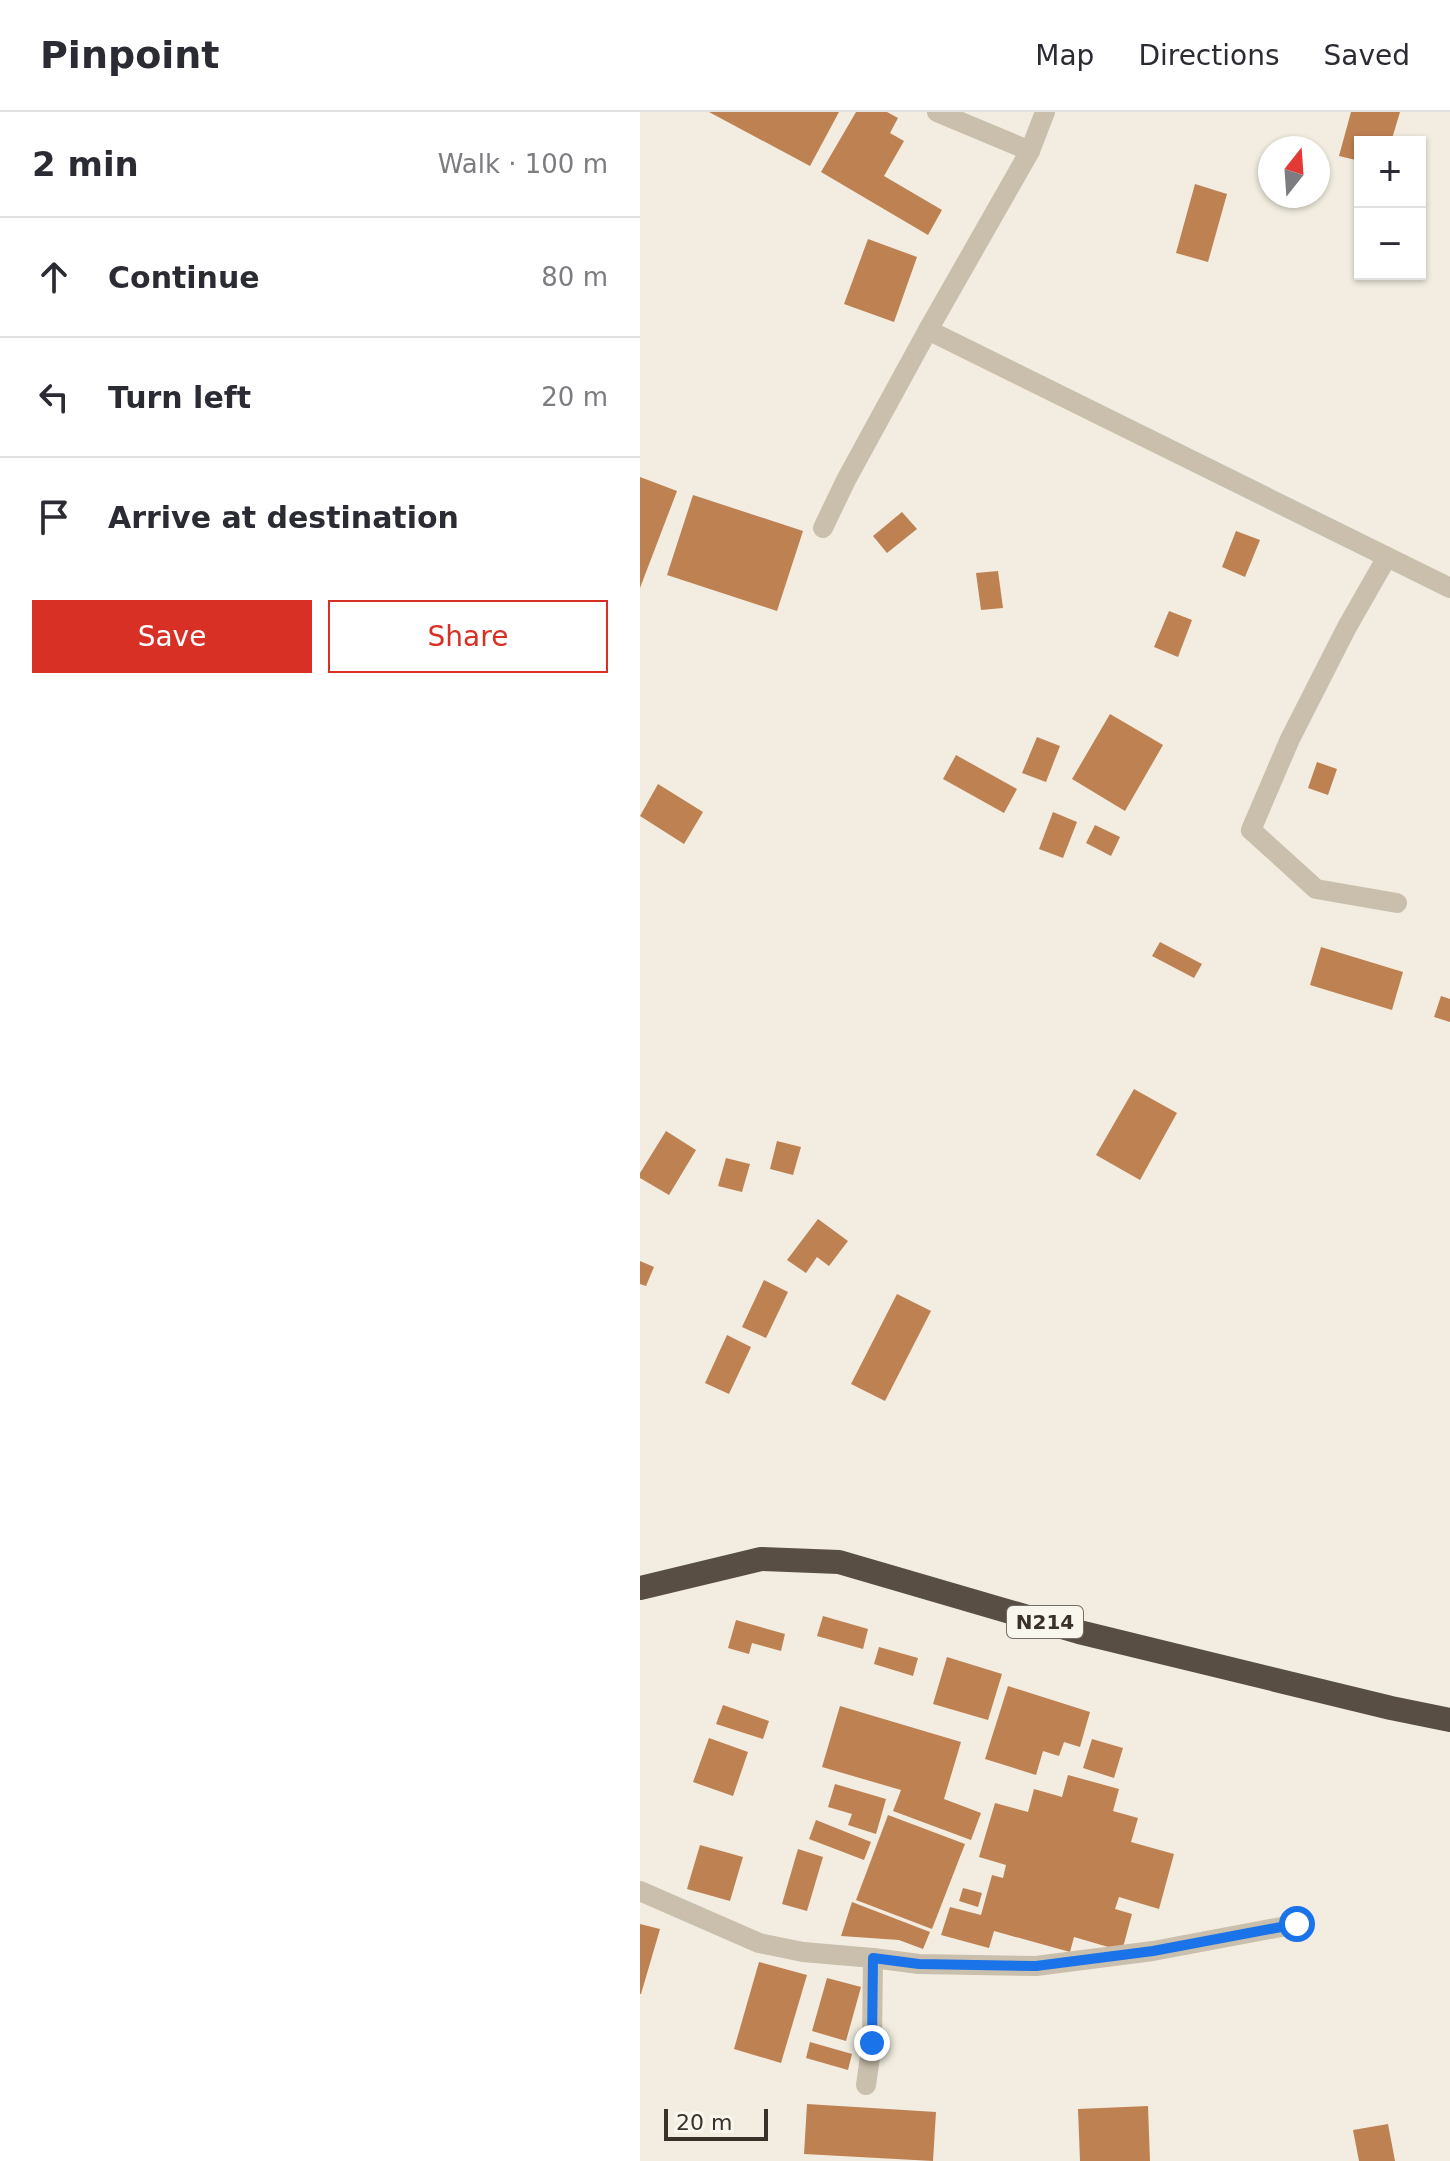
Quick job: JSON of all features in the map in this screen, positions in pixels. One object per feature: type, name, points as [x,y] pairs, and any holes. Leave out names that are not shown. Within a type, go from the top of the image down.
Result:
[{"type":"highway","name":"N214","points":[[640,1588],[761,1559],[839,1562],[1079,1632],[1450,1720]]},
{"type":"street","points":[[937,112],[1030,151]]},
{"type":"street","points":[[823,528],[928,330],[1030,151],[1045,112]]},
{"type":"street","points":[[928,330],[1450,588]]},
{"type":"street","points":[[1387,557],[1290,739],[1251,830],[1316,889],[1397,903]]},
{"type":"street","points":[[640,1891],[759,1943],[803,1952],[919,1964],[1036,1966],[1153,1951],[1297,1924]]},
{"type":"street","points":[[866,2085],[872,2043],[873,1958]]},
{"type":"building","points":[[709,112],[839,112],[810,166]]},
{"type":"building","points":[[856,112],[887,112],[898,118],[890,133],[904,141],[884,176],[942,210],[928,235],[821,172]]},
{"type":"building","points":[[1351,112],[1400,112],[1393,136],[1354,136],[1354,160],[1339,156]]},
{"type":"building","points":[[1195,184],[1227,194],[1208,262],[1176,253]]},
{"type":"building","points":[[868,239],[917,257],[894,322],[844,304]]},
{"type":"building","points":[[640,477],[677,491],[640,588]]},
{"type":"building","points":[[693,495],[803,531],[777,611],[667,575]]},
{"type":"building","points":[[902,512],[917,529],[887,553],[873,536]]},
{"type":"building","points":[[1236,531],[1260,540],[1245,577],[1222,567]]},
{"type":"building","points":[[998,571],[1003,608],[981,610],[976,573]]},
{"type":"building","points":[[1169,611],[1192,620],[1178,657],[1154,647]]},
{"type":"building","points":[[1110,714],[1163,745],[1125,811],[1072,779]]},
{"type":"building","points":[[1037,737],[1060,746],[1046,782],[1022,773]]},
{"type":"building","points":[[956,755],[1017,789],[1004,813],[943,779]]},
{"type":"building","points":[[1317,762],[1337,769],[1328,795],[1308,788]]},
{"type":"building","points":[[658,784],[703,812],[684,844],[640,816]]},
{"type":"building","points":[[1053,812],[1077,822],[1063,858],[1039,849]]},
{"type":"building","points":[[1095,825],[1120,837],[1111,856],[1086,843]]},
{"type":"building","points":[[1160,942],[1202,964],[1194,978],[1152,956]]},
{"type":"building","points":[[1321,947],[1403,972],[1392,1010],[1310,985]]},
{"type":"building","points":[[1441,996],[1450,999],[1450,1022],[1434,1017]]},
{"type":"building","points":[[1134,1089],[1177,1113],[1140,1180],[1096,1155]]},
{"type":"building","points":[[666,1131],[696,1150],[669,1195],[640,1178],[640,1173]]},
{"type":"building","points":[[777,1141],[801,1147],[793,1175],[770,1169]]},
{"type":"building","points":[[726,1158],[750,1164],[742,1192],[718,1186]]},
{"type":"building","points":[[818,1219],[848,1241],[829,1266],[817,1257],[806,1273],[787,1260]]},
{"type":"building","points":[[640,1261],[654,1267],[646,1286],[640,1284]]},
{"type":"building","points":[[764,1280],[788,1292],[766,1338],[742,1327]]},
{"type":"building","points":[[897,1294],[931,1311],[885,1401],[851,1384]]},
{"type":"building","points":[[727,1335],[751,1347],[729,1394],[705,1383]]},
{"type":"building","points":[[823,1616],[868,1629],[863,1649],[817,1636]]},
{"type":"building","points":[[736,1620],[785,1634],[781,1651],[752,1643],[749,1654],[728,1648]]},
{"type":"building","points":[[879,1647],[918,1658],[913,1676],[874,1664]]},
{"type":"building","points":[[947,1657],[1002,1674],[988,1720],[933,1704]]},
{"type":"building","points":[[1008,1686],[1090,1712],[1080,1747],[1064,1742],[1059,1756],[1043,1751],[1036,1775],[985,1759]]},
{"type":"building","points":[[723,1705],[769,1721],[763,1739],[716,1724]]},
{"type":"building","points":[[840,1706],[961,1742],[944,1799],[981,1813],[971,1840],[893,1811],[901,1790],[822,1767]]},
{"type":"building","points":[[709,1738],[748,1752],[733,1796],[693,1782]]},
{"type":"building","points":[[1092,1739],[1123,1748],[1114,1778],[1083,1768]]},
{"type":"building","points":[[1068,1775],[1119,1789],[1113,1811],[1138,1818],[1131,1842],[1174,1854],[1159,1909],[1119,1897],[1115,1909],[1132,1914],[1122,1951],[1074,1937],[1070,1952],[994,1931],[989,1948],[941,1935],[950,1907],[981,1915],[992,1875],[1003,1878],[1006,1865],[979,1857],[995,1803],[1028,1812],[1034,1789],[1062,1797]]},
{"type":"building","points":[[835,1784],[886,1799],[876,1834],[848,1825],[852,1814],[828,1807]]},
{"type":"building","points":[[888,1815],[965,1844],[932,1929],[856,1900]]},
{"type":"building","points":[[816,1820],[871,1842],[864,1860],[809,1839]]},
{"type":"building","points":[[700,1845],[743,1857],[730,1901],[687,1889]]},
{"type":"building","points":[[798,1849],[823,1857],[807,1911],[782,1904]]},
{"type":"building","points":[[963,1888],[982,1893],[978,1907],[959,1901]]},
{"type":"building","points":[[852,1902],[930,1932],[923,1949],[899,1940],[841,1936]]},
{"type":"building","points":[[640,1924],[660,1929],[641,1994],[640,1994]]},
{"type":"building","points":[[759,1962],[807,1975],[781,2063],[734,2049]]},
{"type":"building","points":[[827,1978],[861,1987],[846,2041],[812,2031]]},
{"type":"building","points":[[810,2042],[852,2054],[848,2070],[806,2058]]},
{"type":"building","points":[[807,2104],[936,2112],[933,2161],[804,2154]]},
{"type":"building","points":[[1148,2106],[1150,2161],[1080,2161],[1078,2109]]},
{"type":"building","points":[[1388,2124],[1395,2161],[1359,2161],[1353,2130]]},
{"type":"route","points":[[872,2043],[873,1958],[919,1964],[1036,1966],[1153,1951],[1297,1924]]}]
